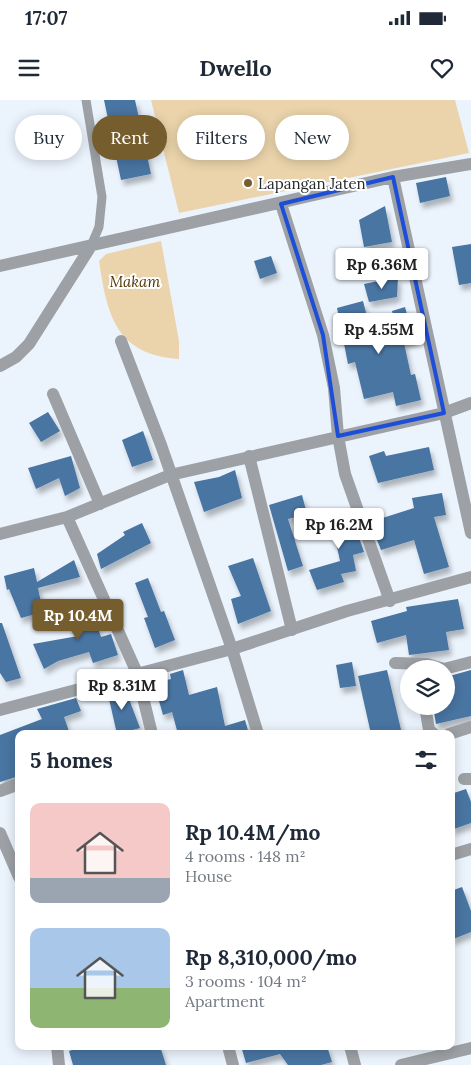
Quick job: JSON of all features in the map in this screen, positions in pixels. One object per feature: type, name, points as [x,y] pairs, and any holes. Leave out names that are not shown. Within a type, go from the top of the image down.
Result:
[{"type":"street","points":[[0,266],[281,204],[393,177],[471,164]]},
{"type":"street","points":[[393,177],[471,533]]},
{"type":"street","points":[[281,204],[324,336],[334,388],[338,436],[345,474],[390,601]]},
{"type":"street","points":[[0,366],[16,357],[29,344],[92,246]]},
{"type":"street","points":[[121,341],[150,414],[232,649],[257,730]]},
{"type":"street","points":[[53,394],[100,504]]},
{"type":"street","points":[[0,534],[67,517],[170,475],[444,413],[471,403]]},
{"type":"street","points":[[249,456],[292,630]]},
{"type":"street","points":[[67,517],[137,673],[151,730]]},
{"type":"street","points":[[0,710],[232,649],[347,612],[471,577]]},
{"type":"street","points":[[455,666],[471,662]]},
{"type":"street","points":[[395,663],[400,664]]},
{"type":"street","points":[[426,715],[429,730]]},
{"type":"street","points":[[455,732],[471,728]]},
{"type":"street","points":[[0,791],[15,785]]},
{"type":"street","points":[[0,833],[15,868]]},
{"type":"street","points":[[455,855],[471,849]]},
{"type":"street","points":[[401,1065],[471,1048]]},
{"type":"street","points":[[58,1050],[59,1065]]},
{"type":"street","points":[[229,1050],[233,1065]]},
{"type":"street","points":[[351,1050],[355,1065]]},
{"type":"lane","points":[[86,100],[102,197],[99,227],[92,246]]},
{"type":"highlighted area","points":[[393,177],[444,413],[338,436],[323,335],[281,204]]},
{"type":"green space","name":"Lapangan Jaten","points":[[151,100],[455,100],[469,153],[179,213],[166,160],[167,115],[155,115]]},
{"type":"green space","name":"Makam","points":[[161,241],[179,341],[179,359],[158,356],[141,350],[128,340],[118,329],[111,315],[102,281],[99,261],[106,254]]},
{"type":"building","points":[[104,100],[135,100],[138,115],[107,115]]},
{"type":"building","points":[[117,160],[148,160],[151,174],[121,180]]},
{"type":"building","points":[[446,177],[450,196],[420,203],[416,183]]},
{"type":"building","points":[[385,206],[392,242],[364,247],[359,220]]},
{"type":"building","points":[[471,244],[471,283],[459,285],[452,247]]},
{"type":"building","points":[[271,256],[277,273],[260,279],[254,261]]},
{"type":"building","points":[[398,277],[397,297],[369,302],[364,284]]},
{"type":"building","points":[[363,301],[373,340],[398,333],[392,311],[405,307],[414,340],[404,343],[411,375],[415,374],[421,400],[396,406],[393,392],[364,399],[355,362],[348,364],[337,308]]},
{"type":"building","points":[[48,412],[60,431],[41,442],[29,423]]},
{"type":"building","points":[[143,431],[153,460],[132,467],[122,440]]},
{"type":"building","points":[[429,447],[434,470],[378,483],[369,456],[384,451],[386,456]]},
{"type":"building","points":[[71,456],[80,488],[65,496],[59,478],[36,489],[28,468]]},
{"type":"building","points":[[235,470],[242,498],[204,512],[194,482],[219,477]]},
{"type":"building","points":[[442,493],[446,515],[434,517],[449,567],[424,574],[414,540],[381,550],[370,522],[414,508],[412,498]]},
{"type":"building","points":[[302,495],[307,514],[288,519],[303,566],[288,571],[269,505]]},
{"type":"building","points":[[349,509],[352,527],[355,526],[364,552],[353,555],[356,571],[341,574],[344,582],[317,590],[309,570],[340,561],[333,529],[327,530],[325,512]]},
{"type":"building","points":[[142,523],[151,543],[101,569],[97,554],[125,535],[123,532]]},
{"type":"building","points":[[253,558],[271,611],[238,624],[231,599],[241,596],[228,566]]},
{"type":"building","points":[[74,560],[80,577],[38,588],[43,612],[21,618],[9,589],[7,590],[4,576],[34,568],[37,582]]},
{"type":"building","points":[[148,578],[161,612],[164,611],[175,640],[155,648],[144,618],[148,617],[135,583]]},
{"type":"building","points":[[458,599],[464,629],[446,632],[449,650],[409,655],[406,635],[377,643],[371,621],[407,611],[406,607]]},
{"type":"building","points":[[89,603],[101,637],[111,634],[118,655],[93,663],[89,652],[58,661],[44,669],[33,644],[78,636],[71,610]]},
{"type":"building","points":[[0,623],[2,623],[21,678],[6,682],[0,673]]},
{"type":"building","points":[[352,662],[356,686],[340,688],[336,665]]},
{"type":"building","points":[[183,670],[189,695],[217,687],[225,726],[245,720],[248,730],[177,730],[172,712],[163,715],[154,683],[171,679],[170,674]]},
{"type":"building","points":[[387,670],[401,730],[370,730],[358,676]]},
{"type":"building","points":[[471,670],[471,716],[436,724],[434,715],[455,715],[455,674]]},
{"type":"building","points":[[124,686],[140,728],[116,730],[107,690]]},
{"type":"building","points":[[76,698],[81,711],[64,717],[69,730],[15,730],[15,777],[0,782],[0,735],[42,719],[37,709]]},
{"type":"building","points":[[466,789],[471,802],[471,823],[455,829],[455,793]]},
{"type":"building","points":[[462,887],[471,911],[471,932],[455,938],[455,890]]},
{"type":"building","points":[[161,1050],[166,1065],[73,1065],[69,1051]]},
{"type":"building","points":[[242,1050],[328,1050],[332,1062],[321,1065],[288,1065],[280,1054],[246,1063]]},
{"type":"place","name":"Lapangan Jaten","points":[[248,183]]}]
